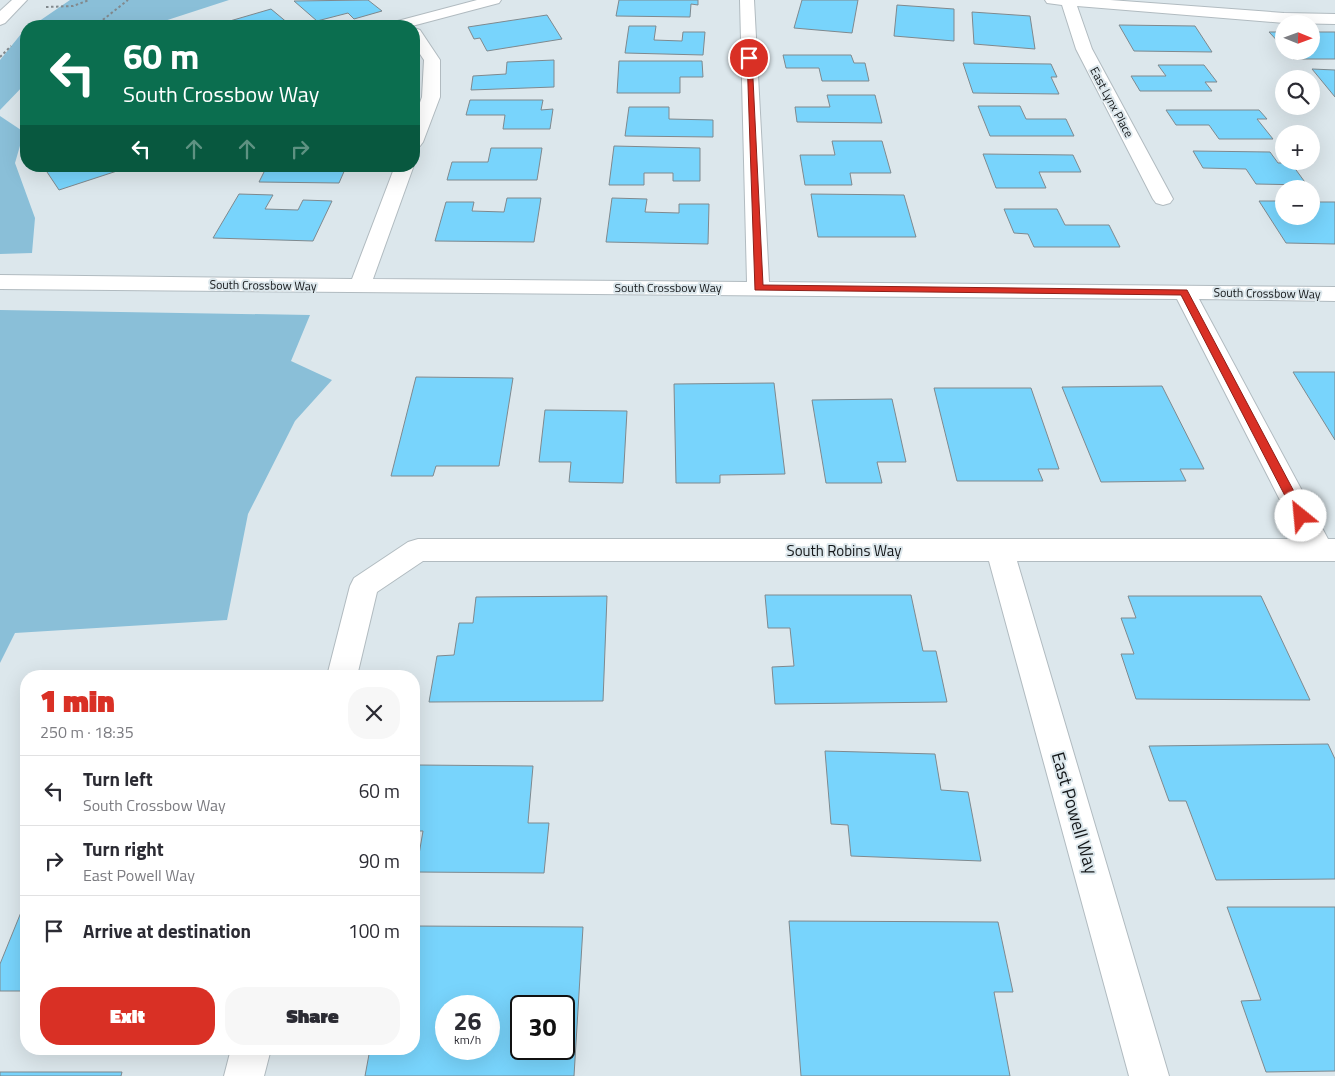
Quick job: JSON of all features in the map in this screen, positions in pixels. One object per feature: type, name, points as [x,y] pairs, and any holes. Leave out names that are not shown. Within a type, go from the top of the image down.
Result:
[{"type":"street","points":[[0,20],[20,0]]},
{"type":"street","points":[[420,23],[494,0]]},
{"type":"street","points":[[747,0],[758,288]]},
{"type":"street","points":[[1060,1],[1284,18],[1335,19]]},
{"type":"street","name":"East Lynx Place","points":[[1060,1],[1163,199]]},
{"type":"street","points":[[420,45],[432,60],[431,97],[420,126]]},
{"type":"street","points":[[360,286],[403,172]]},
{"type":"street","name":"South Crossbow Way","points":[[0,282],[1335,294]]},
{"type":"street","points":[[1184,292],[1327,550]]},
{"type":"street","name":"South Robins Way","points":[[343,670],[364,586],[418,550],[1327,550]]},
{"type":"street","name":"East Powell Way","points":[[1000,550],[1149,1076]]},
{"type":"street","points":[[244,1076],[249,1055]]},
{"type":"path","points":[[40,7],[72,6],[89,0]]},
{"type":"path","points":[[103,20],[128,0]]},
{"type":"shaded area","points":[[70,0],[229,0],[167,20],[41,20]]},
{"type":"shaded area","points":[[20,35],[20,89],[0,110],[0,60]]},
{"type":"shaded area","points":[[0,116],[20,129],[20,146],[15,163],[35,218],[32,253],[0,254]]},
{"type":"shaded area","points":[[0,310],[310,315],[291,361],[332,380],[295,421],[248,514],[227,620],[15,633],[0,663]]},
{"type":"building","points":[[368,0],[382,11],[354,19],[348,13],[316,20],[294,1]]},
{"type":"building","points":[[619,0],[698,0],[698,5],[691,4],[690,17],[616,16]]},
{"type":"building","points":[[802,0],[858,0],[852,33],[794,28]]},
{"type":"building","points":[[897,5],[954,9],[954,41],[894,36]]},
{"type":"building","points":[[271,9],[284,20],[233,20]]},
{"type":"building","points":[[972,12],[1030,16],[1035,49],[974,44]]},
{"type":"building","points":[[547,15],[562,39],[487,51],[480,38],[474,39],[468,27]]},
{"type":"building","points":[[1119,25],[1195,26],[1212,52],[1134,51]]},
{"type":"building","points":[[629,26],[656,26],[654,40],[682,41],[683,32],[705,32],[703,55],[625,53]]},
{"type":"building","points":[[1269,32],[1275,32],[1275,38]]},
{"type":"building","points":[[1320,32],[1335,32],[1335,59],[1320,59]]},
{"type":"building","points":[[783,55],[851,55],[854,63],[865,63],[869,81],[822,81],[819,68],[786,68]]},
{"type":"building","points":[[554,60],[554,87],[471,90],[473,76],[506,74],[507,62]]},
{"type":"building","points":[[619,61],[702,61],[703,77],[680,77],[680,93],[617,93]]},
{"type":"building","points":[[963,63],[1051,64],[1057,77],[1051,77],[1059,94],[973,93]]},
{"type":"building","points":[[1158,65],[1204,65],[1217,82],[1205,82],[1212,91],[1140,91],[1131,76],[1166,76]]},
{"type":"building","points":[[1312,69],[1335,70],[1335,97],[1320,79],[1320,70]]},
{"type":"building","points":[[827,95],[875,95],[882,123],[797,122],[795,107],[830,107]]},
{"type":"building","points":[[470,100],[543,100],[541,110],[553,109],[550,129],[503,129],[505,115],[466,115]]},
{"type":"building","points":[[978,106],[1020,106],[1026,119],[1066,119],[1074,136],[990,136]]},
{"type":"building","points":[[629,107],[669,107],[669,119],[713,120],[713,137],[625,136]]},
{"type":"building","points":[[1166,110],[1259,110],[1267,119],[1257,119],[1273,139],[1219,139],[1209,125],[1176,125]]},
{"type":"building","points":[[832,141],[882,141],[891,173],[850,173],[852,185],[805,185],[800,155],[835,155]]},
{"type":"building","points":[[614,146],[700,148],[700,181],[673,181],[673,173],[644,173],[644,185],[609,185]]},
{"type":"building","points":[[491,148],[542,148],[537,180],[447,180],[452,162],[488,162]]},
{"type":"building","points":[[1193,151],[1270,152],[1275,159],[1275,170],[1296,170],[1303,180],[1275,180],[1275,184],[1256,184],[1246,169],[1203,168]]},
{"type":"building","points":[[983,154],[1073,155],[1081,172],[1039,172],[1046,188],[996,188]]},
{"type":"building","points":[[47,172],[114,172],[59,190]]},
{"type":"building","points":[[264,172],[344,172],[339,183],[259,182]]},
{"type":"building","points":[[239,194],[273,195],[265,209],[298,210],[303,200],[332,201],[313,241],[213,238]]},
{"type":"building","points":[[811,194],[904,195],[916,237],[818,237]]},
{"type":"building","points":[[507,198],[541,198],[534,242],[435,241],[446,202],[474,202],[472,211],[504,212]]},
{"type":"building","points":[[612,198],[647,199],[645,212],[679,213],[679,204],[709,204],[708,244],[606,242]]},
{"type":"building","points":[[1259,201],[1275,201],[1275,225],[1320,225],[1320,202],[1335,202],[1335,244],[1286,243]]},
{"type":"building","points":[[1004,209],[1057,209],[1065,225],[1109,225],[1120,247],[1034,247],[1028,234],[1014,233]]},
{"type":"building","points":[[1293,372],[1335,372],[1335,440]]},
{"type":"building","points":[[416,377],[513,378],[499,466],[436,466],[433,476],[391,476]]},
{"type":"building","points":[[774,383],[785,474],[720,475],[720,483],[676,483],[674,384]]},
{"type":"building","points":[[1162,386],[1204,469],[1180,469],[1186,481],[1101,482],[1062,387]]},
{"type":"building","points":[[934,388],[1031,388],[1059,469],[1038,469],[1043,481],[957,481]]},
{"type":"building","points":[[892,399],[906,462],[877,462],[882,483],[826,483],[812,400]]},
{"type":"building","points":[[545,410],[627,411],[623,483],[569,482],[571,462],[539,462]]},
{"type":"building","points":[[765,595],[911,595],[923,651],[936,651],[947,702],[775,704],[772,667],[794,666],[790,628],[768,628]]},
{"type":"building","points":[[607,596],[603,701],[429,702],[437,656],[454,655],[459,623],[473,623],[476,597]]},
{"type":"building","points":[[1128,596],[1261,596],[1310,700],[1136,699],[1121,654],[1134,654],[1121,618],[1136,618]]},
{"type":"building","points":[[1328,744],[1335,759],[1335,879],[1216,880],[1186,801],[1169,801],[1149,746]]},
{"type":"building","points":[[825,751],[935,754],[941,790],[968,792],[981,861],[851,856],[848,825],[831,824]]},
{"type":"building","points":[[420,765],[533,766],[528,823],[549,823],[544,873],[420,872],[420,849],[423,831],[420,831]]},
{"type":"building","points":[[1227,907],[1335,907],[1335,1071],[1266,1072],[1241,1001],[1261,1000]]},
{"type":"building","points":[[20,915],[20,991],[0,991],[0,964]]},
{"type":"building","points":[[789,921],[998,922],[1013,992],[994,992],[1010,1076],[801,1076]]},
{"type":"building","points":[[420,926],[583,927],[575,1059],[575,995],[510,995],[510,1060],[575,1060],[574,1076],[365,1076],[369,1055],[420,1055]]},
{"type":"building","points":[[0,1072],[122,1072],[121,1076],[0,1076]]},
{"type":"route","points":[[749,58],[758,288],[1184,292],[1301,516]]}]
